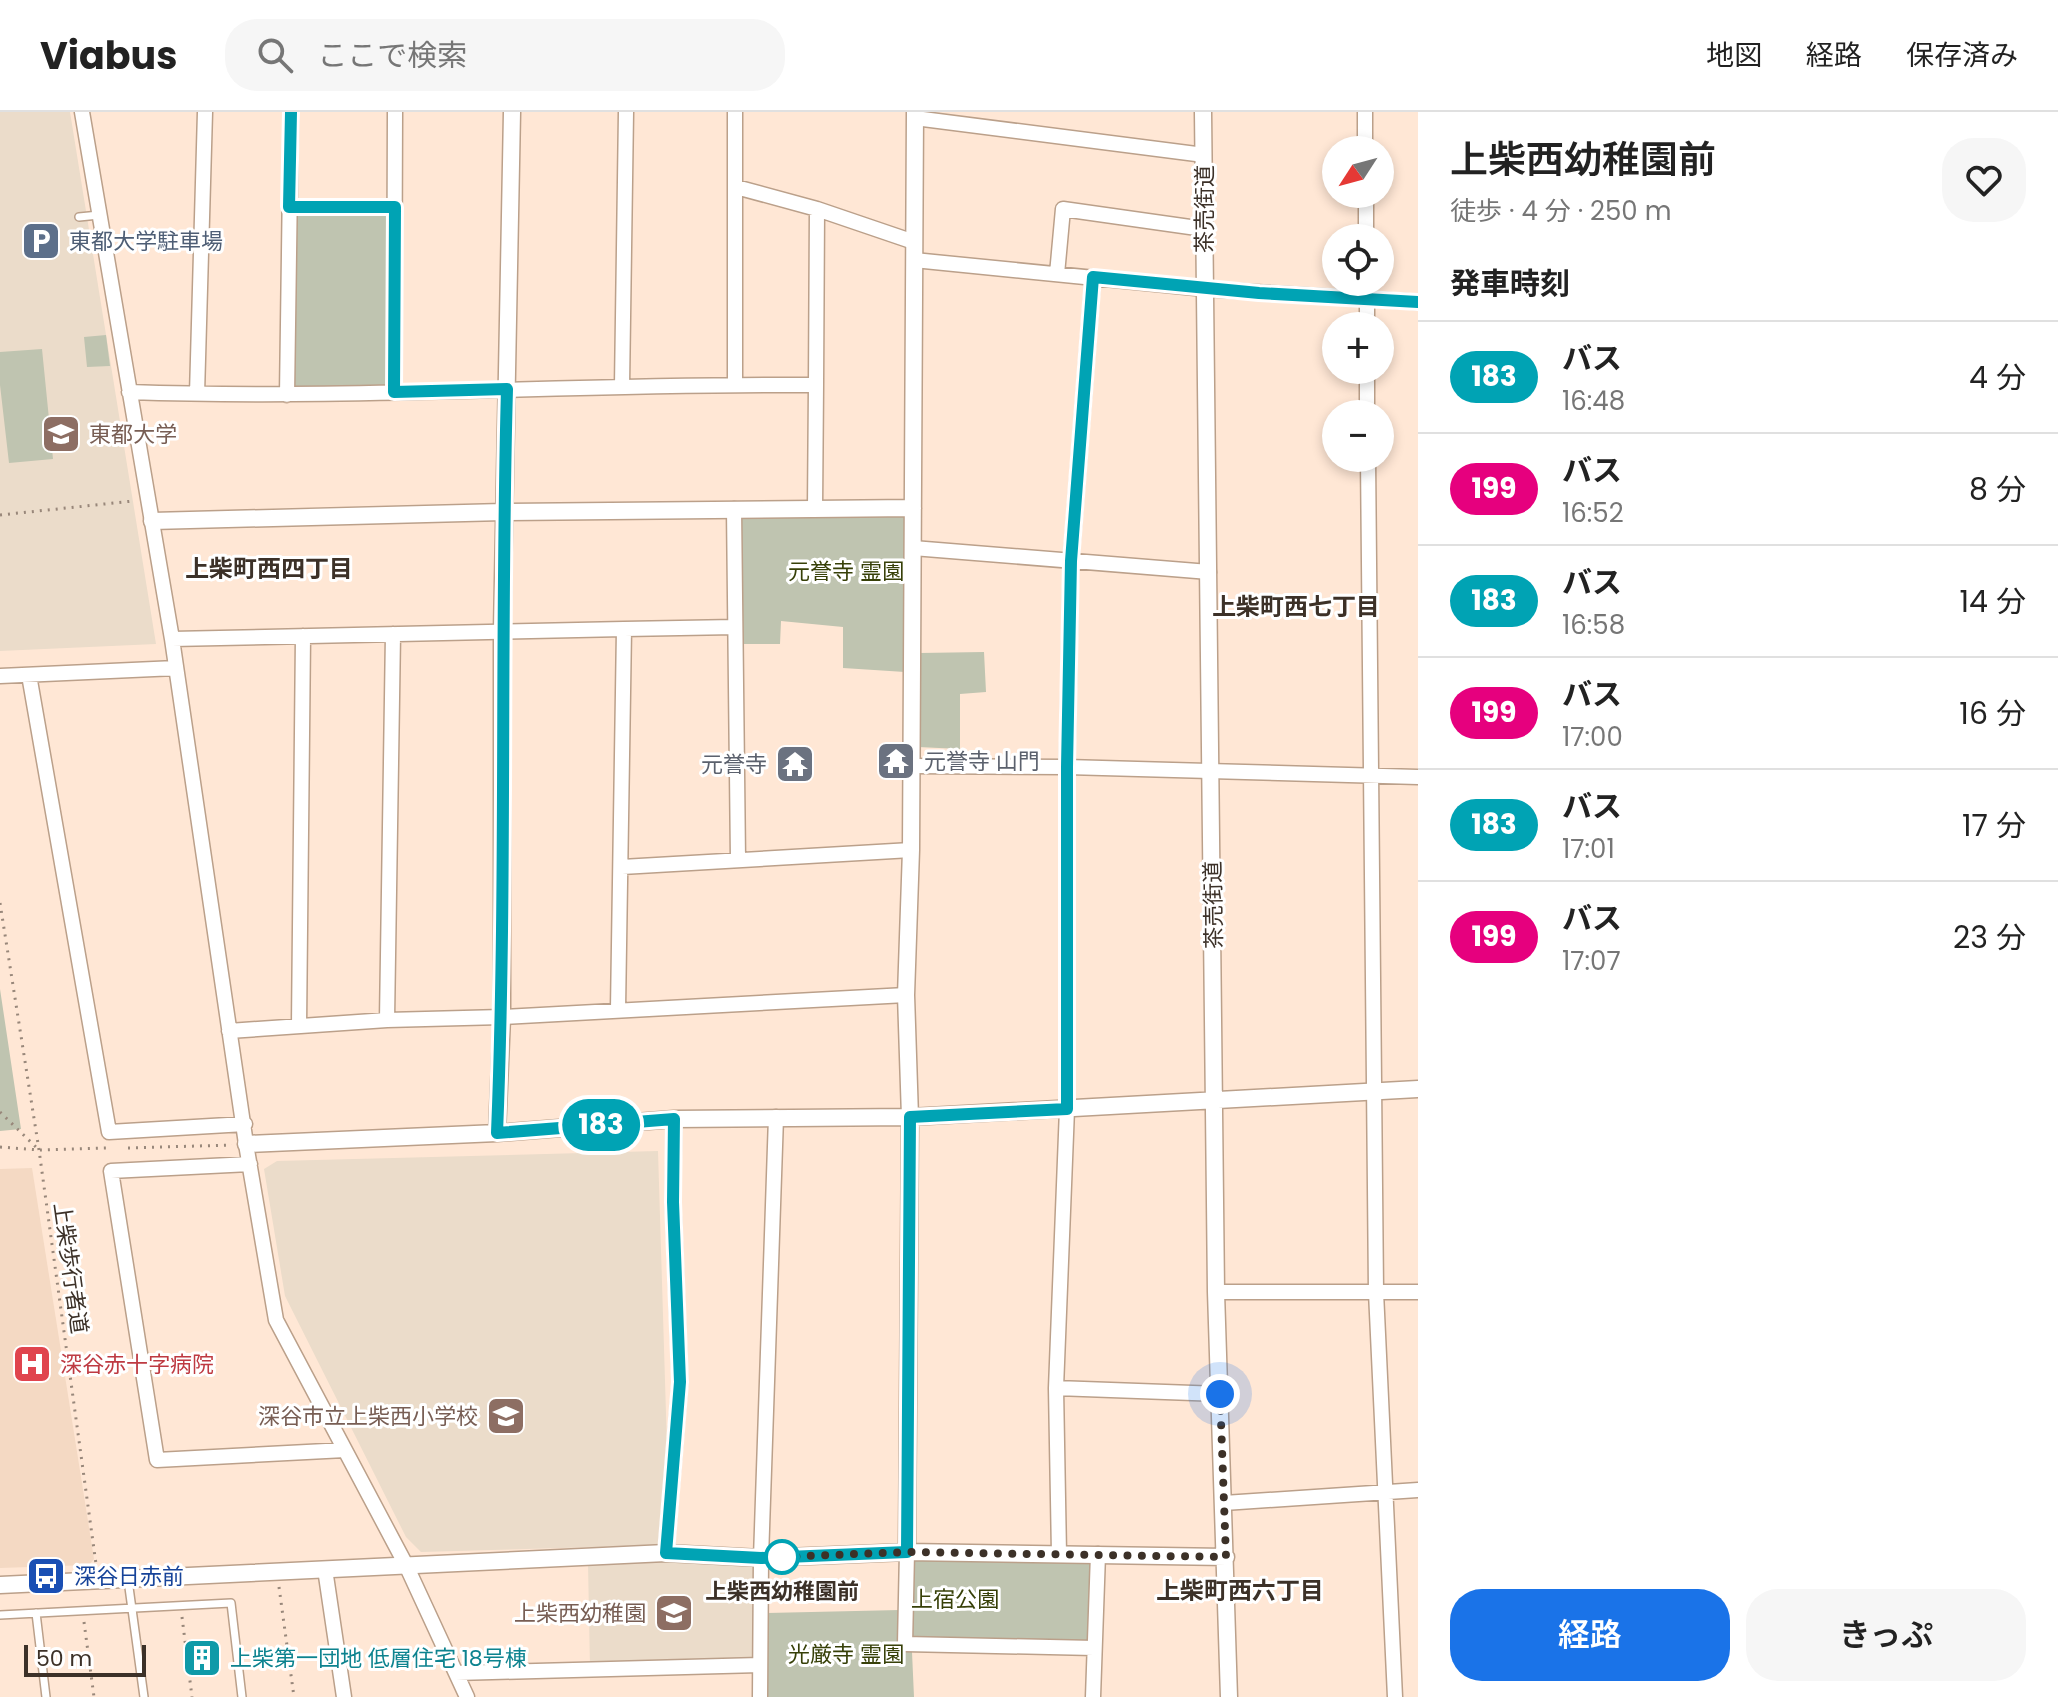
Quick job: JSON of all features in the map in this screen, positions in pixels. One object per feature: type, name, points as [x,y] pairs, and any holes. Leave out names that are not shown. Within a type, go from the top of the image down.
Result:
[{"type":"street","points":[[82,112],[172,639],[246,1144],[276,1320],[406,1565],[467,1697]]},
{"type":"street","points":[[197,394],[205,112]]},
{"type":"street","points":[[287,395],[291,112]]},
{"type":"street","points":[[394,392],[395,112]]},
{"type":"street","points":[[497,1133],[502,1017],[503,512],[512,112]]},
{"type":"street","points":[[622,386],[626,112]]},
{"type":"street","points":[[735,112],[735,384]]},
{"type":"street","name":"茶売街道","points":[[1203,112],[1216,1292],[1229,1697]]},
{"type":"street","points":[[1365,112],[1365,136]]},
{"type":"street","points":[[1094,1648],[905,1644],[910,1117],[906,995],[911,850],[915,115],[1204,155]]},
{"type":"street","points":[[736,187],[817,209],[914,242]]},
{"type":"street","points":[[289,207],[395,207]]},
{"type":"street","points":[[815,508],[817,209]]},
{"type":"street","points":[[1057,274],[1063,209],[1204,229]]},
{"type":"street","points":[[914,260],[1205,289],[1418,302]]},
{"type":"street","points":[[1059,1554],[1056,1388],[1067,1109],[1067,767],[1071,561],[1093,277]]},
{"type":"street","points":[[1367,296],[1367,312]]},
{"type":"street","points":[[129,392],[287,395],[622,386],[816,385]]},
{"type":"street","points":[[1368,472],[1376,1292],[1395,1697]]},
{"type":"street","points":[[152,521],[503,512],[913,508]]},
{"type":"street","points":[[734,509],[738,860]]},
{"type":"street","points":[[913,548],[1209,572]]},
{"type":"street","points":[[172,639],[735,627]]},
{"type":"street","points":[[618,1009],[624,629]]},
{"type":"street","points":[[387,1020],[393,634]]},
{"type":"street","points":[[299,1026],[303,636]]},
{"type":"street","points":[[0,676],[176,668]]},
{"type":"street","points":[[29,675],[109,1132],[245,1124]]},
{"type":"street","points":[[910,766],[1211,770],[1418,777]]},
{"type":"street","points":[[622,867],[911,850]]},
{"type":"street","points":[[229,1031],[387,1020],[502,1017],[906,995]]},
{"type":"street","points":[[246,1144],[497,1133],[674,1119],[910,1117],[1418,1089]]},
{"type":"street","points":[[760,1697],[761,1558],[776,1117]]},
{"type":"street","points":[[666,1553],[680,1382],[673,1202],[674,1119]]},
{"type":"street","points":[[250,1164],[111,1171],[157,1460],[345,1450]]},
{"type":"street","points":[[1216,1292],[1418,1292]]},
{"type":"street","points":[[1056,1388],[1220,1394]]},
{"type":"street","points":[[1224,1503],[1418,1490]]},
{"type":"street","points":[[0,1585],[666,1553],[761,1558],[907,1552],[1226,1557]]},
{"type":"street","points":[[1093,1697],[1098,1554]]},
{"type":"street","points":[[325,1569],[344,1697]]},
{"type":"street","points":[[456,1673],[760,1665]]},
{"type":"lane","points":[[79,217],[99,215]]},
{"type":"lane","points":[[128,1579],[144,1697]]},
{"type":"lane","points":[[0,1615],[231,1603],[242,1697]]},
{"type":"lane","points":[[36,1613],[46,1697]]},
{"type":"path","points":[[0,515],[133,501]]},
{"type":"path","name":"上柴歩行者道","points":[[0,903],[39,1150],[98,1580]]},
{"type":"path","points":[[0,1112],[39,1150]]},
{"type":"path","points":[[0,1147],[39,1150],[246,1144]]},
{"type":"path","points":[[280,1596],[294,1697]]},
{"type":"path","points":[[180,1606],[192,1697]]},
{"type":"path","points":[[82,1611],[94,1697]]},
{"type":"shaded area","name":"東都大学","points":[[0,112],[70,112],[156,644],[0,651]]},
{"type":"shaded area","name":"深谷市立上柴西小学校","points":[[658,1151],[670,1545],[421,1552],[406,1537],[285,1296],[264,1169],[277,1161]]},
{"type":"shaded area","name":"深谷赤十字病院","points":[[32,1168],[94,1559],[89,1565],[0,1568],[0,1169]]},
{"type":"shaded area","name":"上柴西幼稚園","points":[[760,1560],[759,1663],[590,1668],[588,1563]]},
{"type":"green space","points":[[289,207],[395,207],[394,392],[287,395]]},
{"type":"green space","points":[[106,335],[110,366],[87,367],[84,337]]},
{"type":"green space","points":[[42,349],[53,459],[9,463],[0,385],[0,352]]},
{"type":"green space","name":"元誉寺 霊園","points":[[904,515],[905,672],[843,668],[843,627],[781,621],[780,644],[743,644],[741,517]]},
{"type":"green space","points":[[984,652],[986,692],[960,694],[960,749],[918,747],[919,653]]},
{"type":"green space","points":[[0,989],[21,1129],[0,1131]]},
{"type":"green space","name":"上宿公園","points":[[907,1552],[1098,1554],[1094,1648],[905,1644]]},
{"type":"green space","name":"光厳寺 霊園","points":[[900,1610],[899,1651],[912,1652],[914,1697],[766,1697],[767,1613]]},
{"type":"bus line","name":"183","points":[[291,112],[289,207],[395,207],[394,392],[507,389],[502,631],[502,1017],[497,1133],[674,1119],[673,1202],[680,1382],[666,1553],[761,1558],[907,1552],[910,1117],[1067,1109],[1067,767],[1071,561],[1093,277],[1205,289],[1418,302]]},
{"type":"place","name":"東都大学駐車場","points":[[41,241]]},
{"type":"place","name":"東都大学","points":[[61,434]]},
{"type":"place","name":"元誉寺 山門","points":[[896,761]]},
{"type":"place","name":"元誉寺","points":[[795,764]]},
{"type":"place","name":"深谷赤十字病院","points":[[32,1364]]},
{"type":"place","name":"深谷市立上柴西小学校","points":[[506,1416]]},
{"type":"place","name":"上柴西幼稚園前","points":[[782,1557]]},
{"type":"place","name":"深谷日赤前","points":[[46,1576]]},
{"type":"place","name":"上柴西幼稚園","points":[[674,1613]]},
{"type":"place","name":"上柴第一団地 低層住宅 18号棟","points":[[202,1658]]},
{"type":"district","name":"上柴町西四丁目","points":[[269,569]]},
{"type":"district","name":"上柴町西七丁目","points":[[1296,607]]},
{"type":"district","name":"上柴町西六丁目","points":[[1240,1591]]},
{"type":"route","points":[[782,1557],[907,1552],[1226,1557],[1220,1394]]}]
